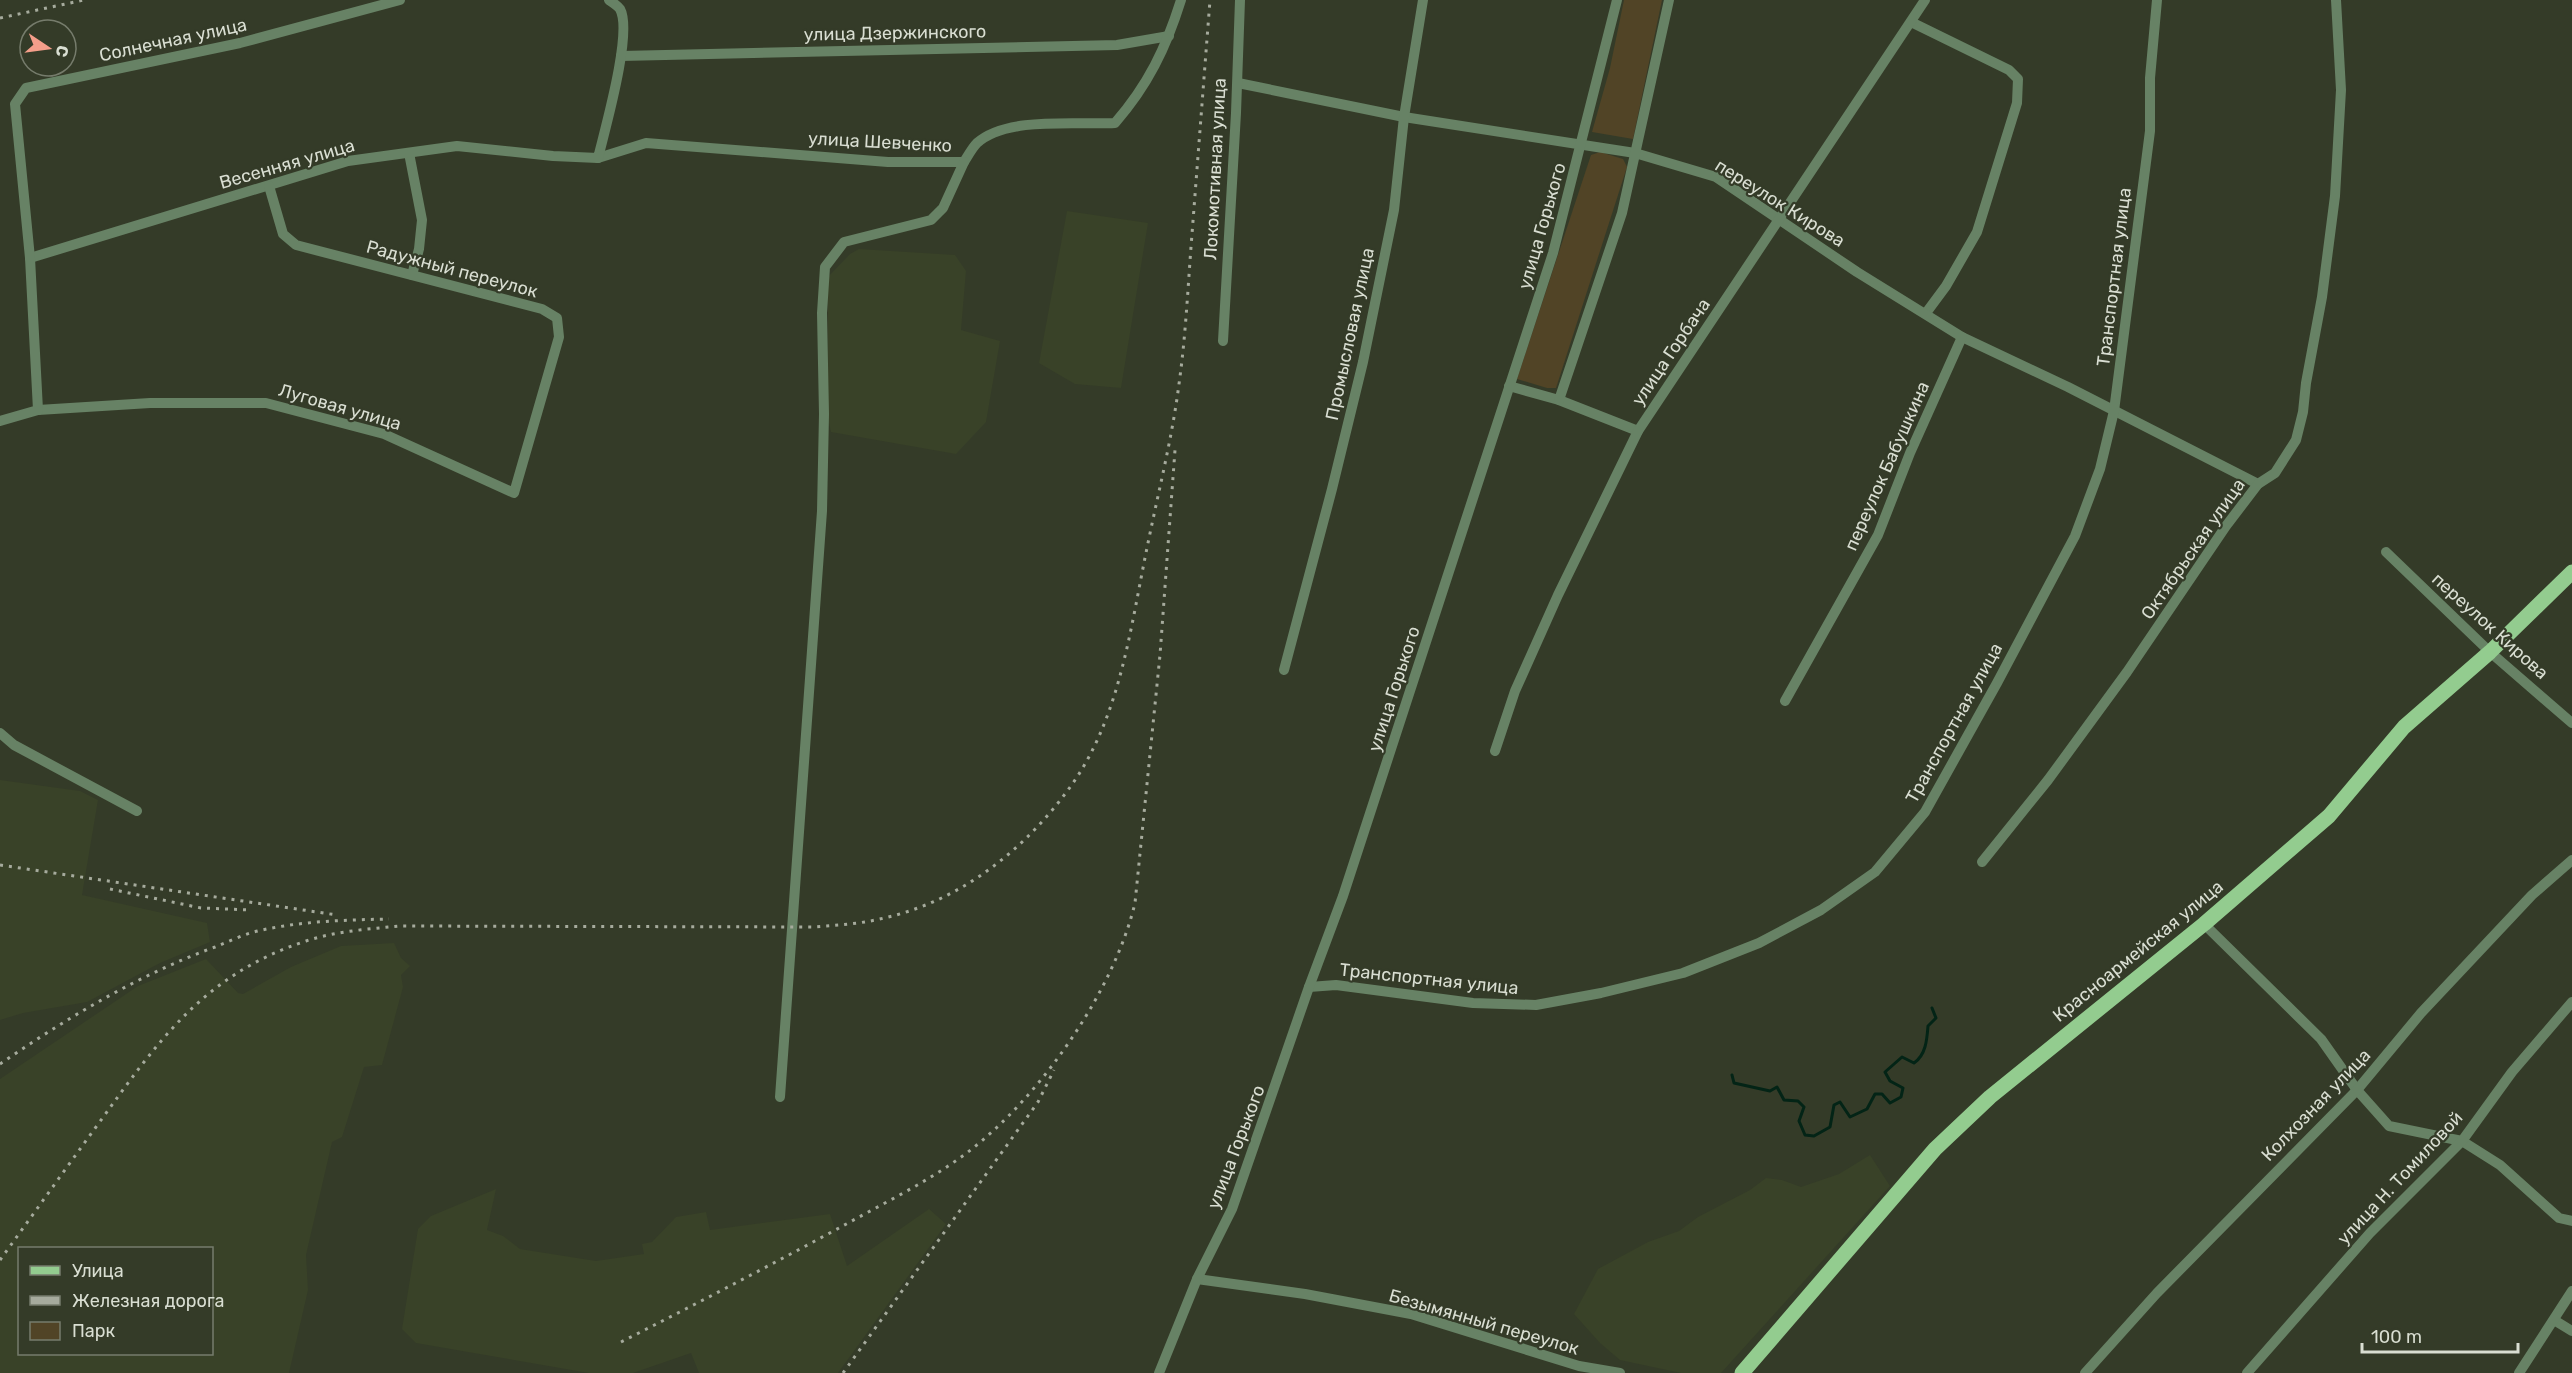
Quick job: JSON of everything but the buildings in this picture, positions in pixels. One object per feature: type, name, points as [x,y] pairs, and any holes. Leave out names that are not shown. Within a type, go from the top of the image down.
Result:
[{"type":"main road","name":"Красноармейская улица","points":[[1742,1373],[1935,1149],[1990,1097],[2204,924],[2329,816],[2404,727],[2490,652],[2572,572]]},
{"type":"street","name":"Солнечная улица","points":[[38,410],[30,258],[15,104],[26,88],[240,43],[400,0]]},
{"type":"street","points":[[598,158],[621,56],[624,27],[620,8],[609,0]]},
{"type":"street","name":"улица Шевченко","points":[[598,158],[646,143],[888,162],[964,162],[977,143],[1000,130],[1033,125],[1115,123],[1138,97],[1170,36],[1180,0]]},
{"type":"street","name":"Локомотивная улица","points":[[1222,341],[1238,83],[1240,0]]},
{"type":"street","name":"Промысловая улица","points":[[1284,670],[1363,362],[1394,210],[1404,117],[1423,0]]},
{"type":"street","name":"улица Горького","points":[[1159,1373],[1197,1279],[1232,1209],[1343,896],[1553,253],[1617,0]]},
{"type":"street","points":[[1559,400],[1622,213],[1670,0]]},
{"type":"street","name":"улица Горбача","points":[[1495,751],[1515,691],[1555,602],[1638,431],[1925,0]]},
{"type":"street","name":"Транспортная улица","points":[[1309,987],[1336,985],[1473,1003],[1536,1005],[1601,993],[1683,973],[1758,943],[1821,910],[1875,872],[1925,812],[2075,536],[2100,469],[2114,411],[2150,131],[2150,78],[2157,0]]},
{"type":"street","name":"Октябрьская улица","points":[[1982,862],[2048,780],[2258,484],[2275,473],[2296,440],[2304,412],[2306,383],[2322,297],[2335,196],[2341,90],[2336,0]]},
{"type":"street","points":[[1911,22],[2009,70],[2018,79],[2017,103],[1977,232],[1946,286],[1926,313]]},
{"type":"street","name":"улица Дзержинского","points":[[621,56],[1117,45],[1170,36]]},
{"type":"street","name":"переулок Кирова","points":[[1238,83],[1404,117],[1635,153],[1716,177],[1857,272],[1962,337],[2258,484]]},
{"type":"street","name":"Весенняя улица","points":[[30,258],[348,161],[457,146],[553,156],[598,158]]},
{"type":"street","points":[[409,153],[422,220],[419,249],[412,275]]},
{"type":"street","points":[[780,1097],[822,511],[824,414],[822,313],[825,267],[844,242],[931,220],[943,208],[964,162]]},
{"type":"street","name":"Радужный переулок","points":[[269,186],[283,234],[296,245],[542,309],[557,318],[559,337],[514,493]]},
{"type":"street","name":"переулок Бабушкина","points":[[1785,701],[1878,535],[1910,453],[1962,337]]},
{"type":"street","points":[[1509,386],[1559,400],[1638,431]]},
{"type":"street","name":"Луговая улица","points":[[38,410],[150,403],[266,403],[384,434],[514,493]]},
{"type":"street","points":[[0,421],[38,410]]},
{"type":"street","name":"переулок Кирова","points":[[2386,552],[2490,652],[2572,723]]},
{"type":"street","points":[[0,733],[14,745],[137,811]]},
{"type":"street","name":"Колхозная улица","points":[[2085,1373],[2157,1293],[2357,1090],[2421,1013],[2484,945],[2532,895],[2572,860]]},
{"type":"street","points":[[2204,924],[2321,1038],[2357,1090],[2389,1126],[2462,1141],[2500,1165],[2559,1218],[2572,1221]]},
{"type":"street","name":"улица Н. Томиловой","points":[[2247,1373],[2370,1233],[2462,1141],[2512,1072],[2572,1002]]},
{"type":"street","name":"Безымянный переулок","points":[[1197,1279],[1305,1294],[1411,1314],[1579,1366],[1620,1373]]},
{"type":"street","points":[[2519,1373],[2572,1291]]},
{"type":"street","points":[[2554,1320],[2572,1331]]},
{"type":"shaded area","points":[[1067,211],[1148,223],[1121,388],[1075,384],[1039,363]]},
{"type":"shaded area","points":[[859,249],[955,255],[966,271],[961,330],[1000,341],[986,422],[956,454],[831,432],[828,419],[828,277],[850,254]]},
{"type":"shaded area","points":[[0,780],[80,791],[98,800],[82,895],[207,923],[210,942],[160,963],[87,1002],[23,1013],[0,1020]]},
{"type":"shaded area","points":[[394,943],[401,958],[410,966],[401,975],[403,987],[382,1065],[364,1067],[342,1137],[332,1142],[306,1255],[308,1290],[289,1373],[0,1373],[0,1079],[138,986],[206,959],[238,993],[243,994],[291,967],[341,946]]},
{"type":"shaded area","points":[[1870,1155],[1890,1186],[1721,1373],[1681,1373],[1620,1360],[1600,1343],[1574,1314],[1598,1269],[1648,1242],[1679,1231],[1698,1217],[1750,1190],[1766,1178],[1782,1180],[1801,1187],[1839,1174]]},
{"type":"shaded area","points":[[496,1189],[487,1230],[503,1236],[520,1249],[596,1261],[644,1254],[642,1244],[652,1242],[676,1217],[706,1212],[710,1230],[830,1214],[847,1266],[929,1209],[946,1224],[838,1373],[699,1373],[691,1353],[633,1373],[589,1373],[416,1343],[402,1329],[418,1229],[431,1216]]},
{"type":"green space","points":[[1624,0],[1662,0],[1633,139],[1592,132],[1610,68]]},
{"type":"green space","points":[[1600,152],[1623,159],[1627,167],[1556,388],[1547,388],[1517,379],[1591,155]]},
{"type":"waterway","points":[[1732,1075],[1734,1083],[1770,1091],[1777,1087],[1784,1100],[1798,1101],[1804,1107],[1799,1121],[1805,1135],[1814,1136],[1830,1127],[1834,1105],[1840,1102],[1850,1117],[1867,1109],[1875,1094],[1882,1094],[1890,1103],[1901,1097],[1903,1088],[1890,1081],[1885,1072],[1902,1057],[1914,1063],[1921,1056],[1928,1026],[1936,1018],[1932,1008]]},
{"type":"railway","points":[[0,18],[84,0]]},
{"type":"railway","points":[[0,1260],[118,1096],[162,1040],[210,993],[238,973],[270,955],[329,935],[400,926],[813,927],[867,922],[912,910],[964,886],[1010,853],[1031,833],[1068,790],[1086,763],[1111,704],[1128,642],[1176,405],[1187,309],[1210,0]]},
{"type":"railway","points":[[621,1342],[839,1228],[953,1163],[995,1129],[1022,1102],[1071,1040],[1110,971],[1125,937],[1135,903],[1160,655],[1175,450]]},
{"type":"railway","points":[[0,865],[337,915]]},
{"type":"railway","points":[[110,889],[201,908],[252,910]]},
{"type":"railway","points":[[0,1064],[77,1014],[131,984],[186,958],[244,935],[277,927],[309,923],[389,919]]},
{"type":"railway","points":[[843,1373],[1038,1102],[1054,1070]]}]
